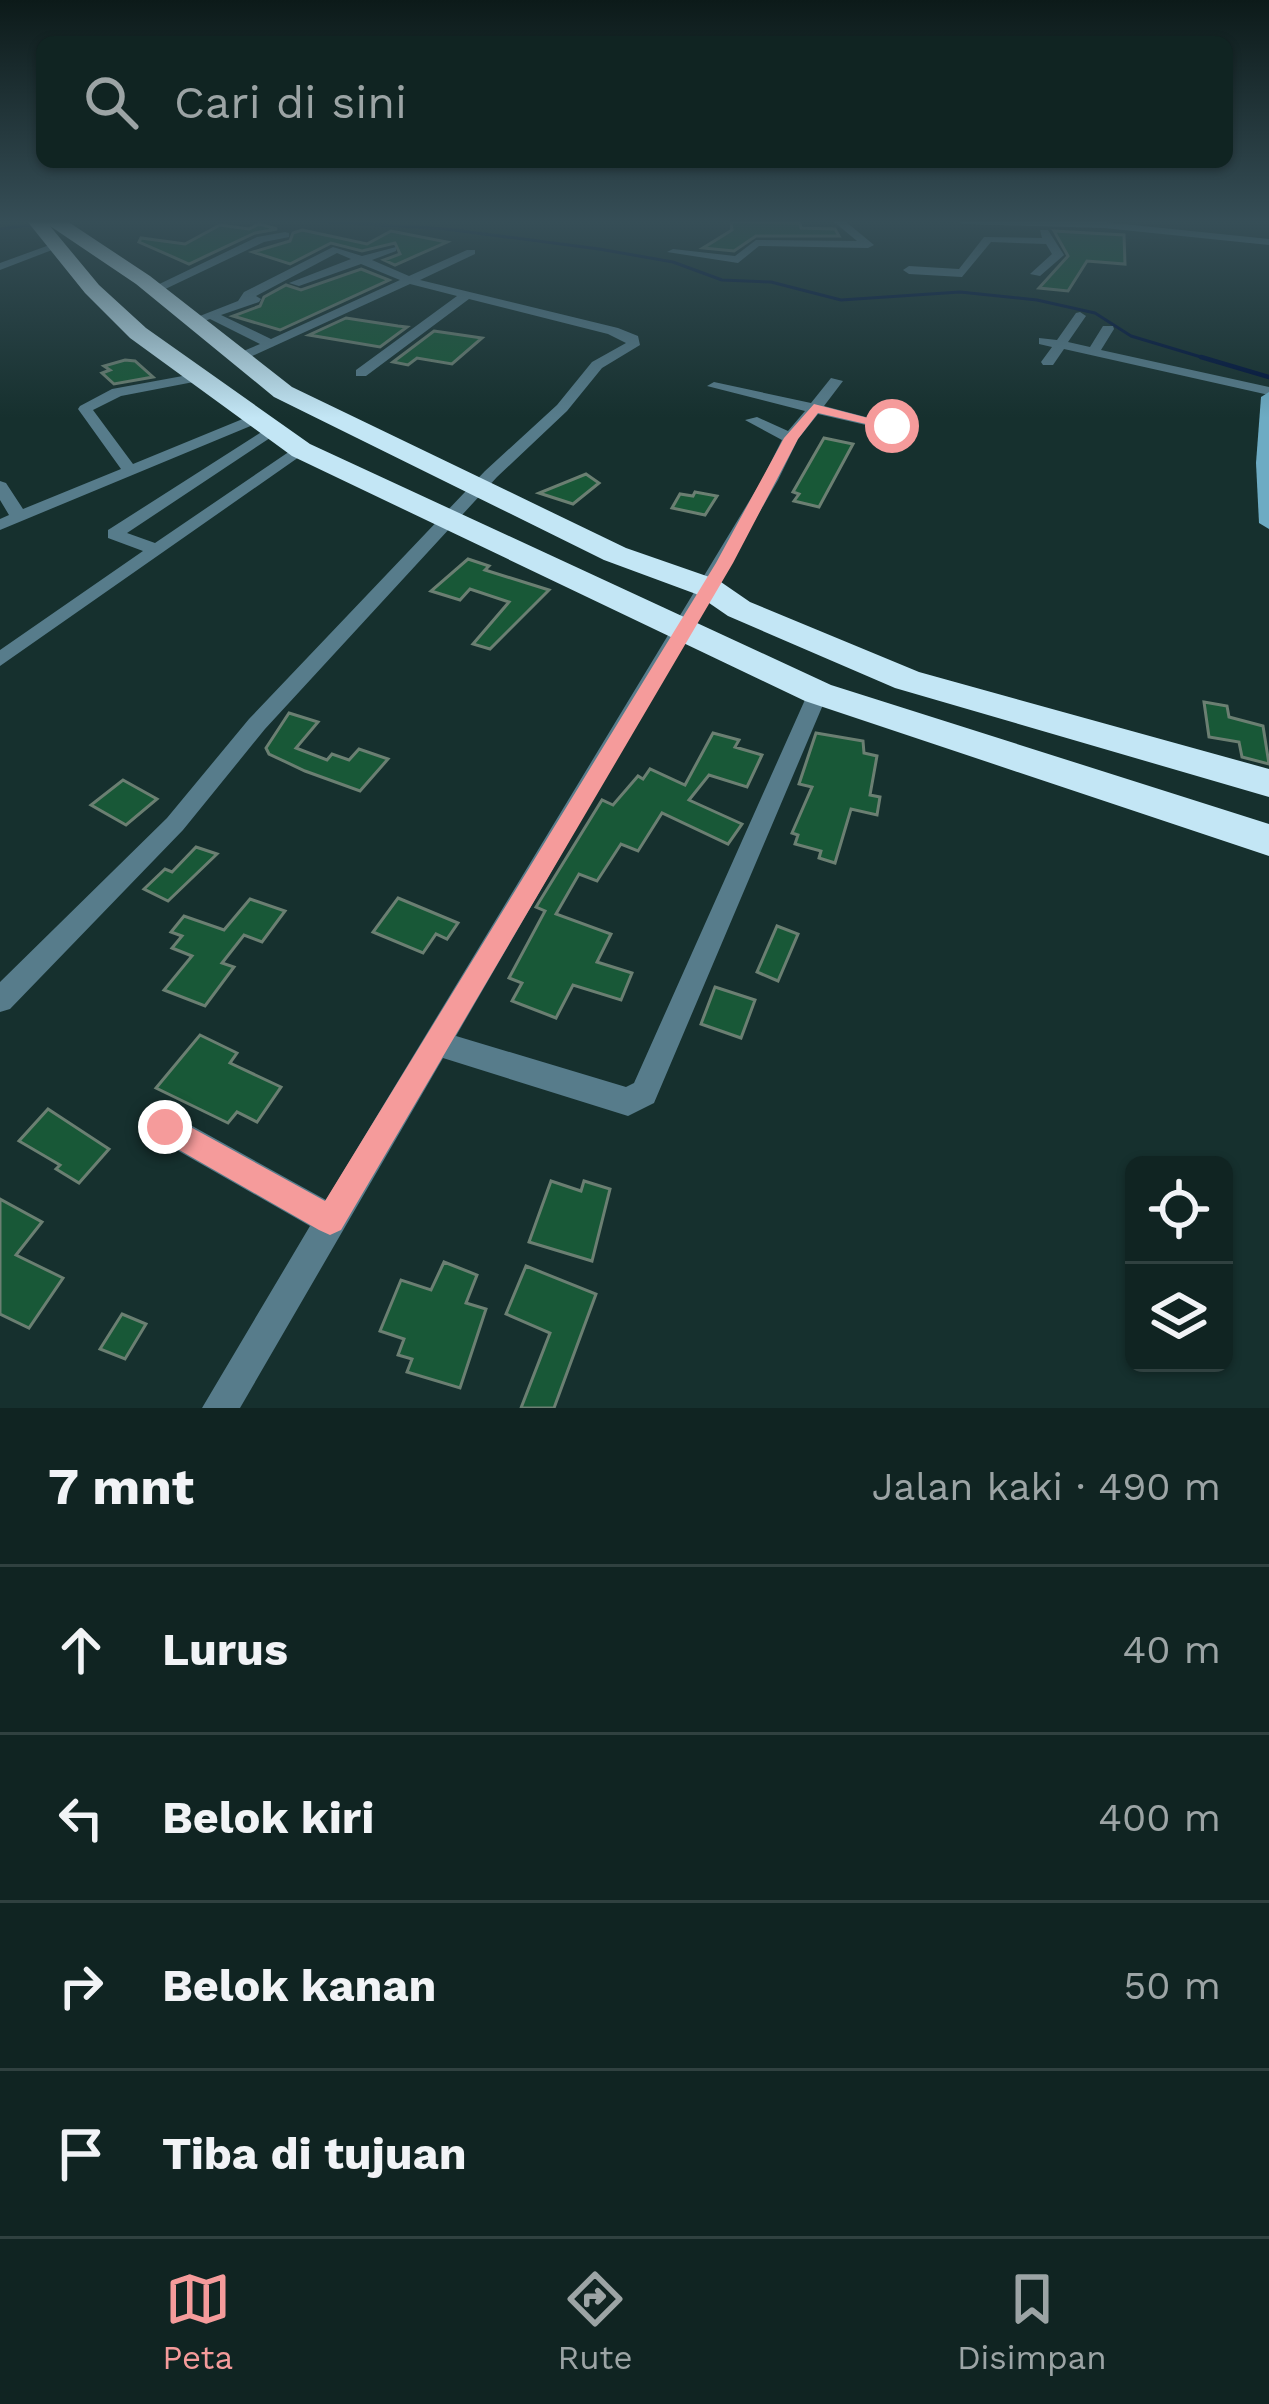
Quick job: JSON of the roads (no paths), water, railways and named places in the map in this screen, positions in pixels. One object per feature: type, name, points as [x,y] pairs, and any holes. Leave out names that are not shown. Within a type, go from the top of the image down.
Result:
[{"type":"highway","points":[[91,287],[138,333],[301,450],[447,520],[818,693],[1269,840]]},
{"type":"highway","points":[[150,287],[202,318],[238,358],[322,414],[481,485],[615,554],[707,587],[739,609],[907,680],[1269,783]]},
{"type":"street","points":[[154,289],[159,287]]},
{"type":"street","points":[[202,318],[285,287]]},
{"type":"street","points":[[238,358],[403,287]]},
{"type":"street","points":[[0,1000],[175,824],[257,724],[447,520],[562,408],[597,365],[632,345],[633,339],[438,287]]},
{"type":"street","points":[[361,373],[469,293]]},
{"type":"street","points":[[1048,362],[1052,342],[1080,316]]},
{"type":"street","points":[[202,318],[269,343]]},
{"type":"street","points":[[1093,352],[1108,328]]},
{"type":"street","points":[[1052,342],[1269,394],[1265,464],[1269,524]]},
{"type":"street","points":[[1144,363],[1158,346]]},
{"type":"street","points":[[1103,375],[1114,356]]},
{"type":"street","points":[[128,469],[85,410],[117,392],[199,377]]},
{"type":"street","points":[[220,1408],[439,1044],[791,438],[836,381]]},
{"type":"street","points":[[714,386],[892,426]]},
{"type":"street","points":[[752,420],[791,438]]},
{"type":"street","points":[[0,525],[128,469],[263,425]]},
{"type":"street","points":[[156,550],[114,534],[263,425]]},
{"type":"street","points":[[0,658],[301,450]]},
{"type":"street","points":[[0,486],[19,517]]},
{"type":"street","points":[[439,1044],[595,1095],[628,1102],[644,1093],[818,693]]},
{"type":"street","points":[[165,1127],[330,1220]]},
{"type":"waterway","points":[[789,287],[841,300],[960,292],[1037,300],[1095,313],[1131,336],[1201,357]]},
{"type":"waterway","points":[[1201,357],[1269,377]]},
{"type":"waterway","points":[[1201,357],[1211,360]]}]
